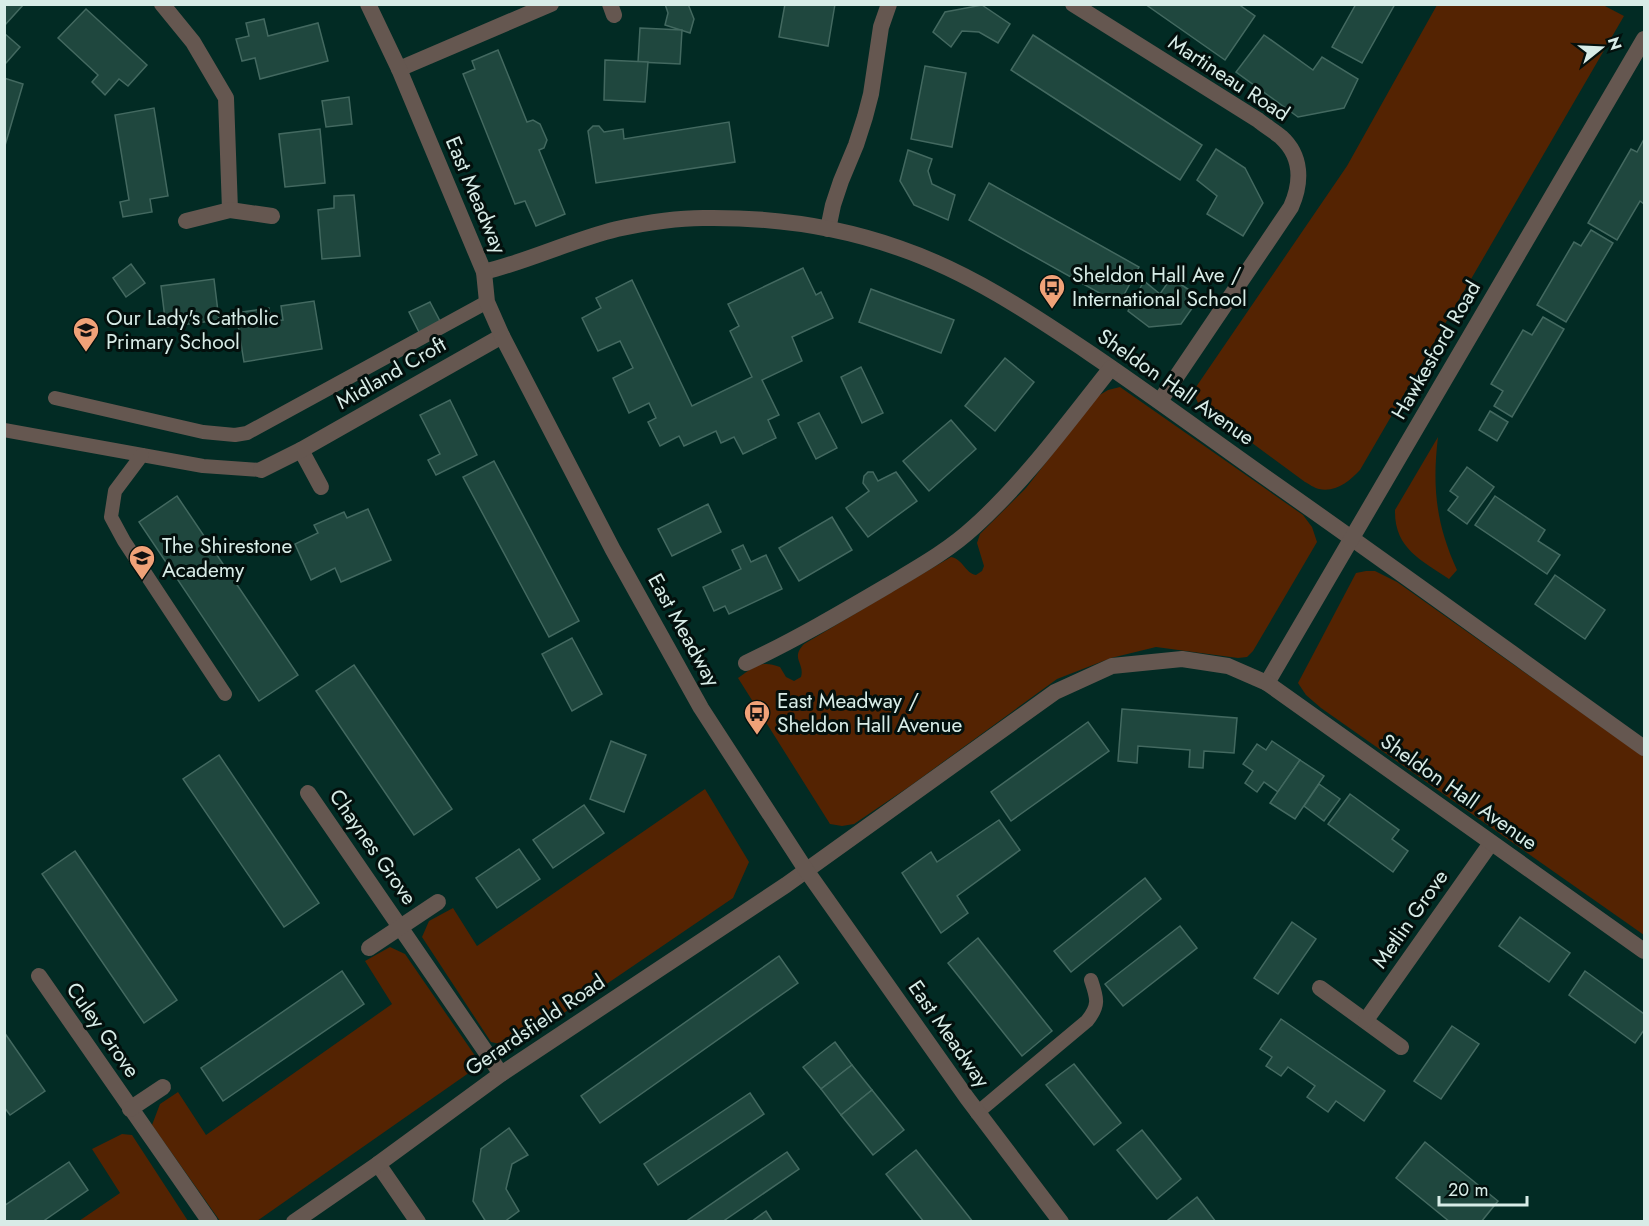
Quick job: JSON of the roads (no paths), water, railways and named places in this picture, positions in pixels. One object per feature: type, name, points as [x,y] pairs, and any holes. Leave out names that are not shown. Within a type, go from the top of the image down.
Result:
[{"type":"street","points":[[162,4],[193,42],[226,98],[230,210]]},
{"type":"street","name":"East Meadway","points":[[368,4],[399,69],[484,272],[487,302],[502,336],[614,550],[701,708],[806,870],[978,1113],[1061,1221]]},
{"type":"street","points":[[399,69],[551,4]]},
{"type":"street","points":[[828,229],[832,205],[865,117],[871,94],[881,27],[889,4]]},
{"type":"street","name":"Martineau Road","points":[[1073,4],[1258,120],[1281,137],[1297,161],[1299,185],[1291,207],[1160,401]]},
{"type":"street","name":"Hawkesford Road","points":[[1267,683],[1644,39]]},
{"type":"street","points":[[186,221],[230,210],[272,216]]},
{"type":"street","name":"Sheldon Hall Avenue","points":[[484,272],[614,230],[657,221],[700,218],[778,221],[828,229],[899,248],[951,269],[1045,322],[1160,401],[1644,748]]},
{"type":"street","name":"Midland Croft","points":[[261,470],[302,450],[502,336]]},
{"type":"street","points":[[746,663],[780,647],[868,597],[959,540],[1028,472],[1111,368]]},
{"type":"street","points":[[302,450],[321,487]]},
{"type":"street","name":"Sheldon Hall Avenue","points":[[806,870],[1055,692],[1112,666],[1182,659],[1228,666],[1267,683],[1644,951]]},
{"type":"street","name":"Chaynes Grove","points":[[308,793],[501,1074]]},
{"type":"street","name":"Metlin Grove","points":[[1366,1020],[1491,843]]},
{"type":"street","name":"Gerardsfield Road","points":[[294,1221],[378,1164],[501,1074],[806,870]]},
{"type":"street","name":"Chaynes Grove","points":[[369,948],[438,902]]},
{"type":"street","name":"Culey Grove","points":[[39,976],[210,1221]]},
{"type":"street","points":[[1320,988],[1401,1047]]},
{"type":"street","name":"Culey Grove","points":[[130,1109],[163,1087]]},
{"type":"street","points":[[378,1164],[418,1221]]},
{"type":"lane","points":[[55,398],[203,432],[235,435],[247,433],[487,302]]},
{"type":"lane","points":[[4,430],[203,466],[261,470]]},
{"type":"lane","points":[[142,455],[115,491],[111,517],[124,541],[225,693]]},
{"type":"lane","points":[[978,1113],[1095,1012],[1097,1005],[1091,980]]},
{"type":"place","name":"Sheldon Hall Ave / International School","points":[[1052,310]]},
{"type":"place","name":"Our Lady's Catholic Primary School","points":[[86,353]]},
{"type":"place","name":"The Shirestone Academy","points":[[142,581]]},
{"type":"place","name":"East Meadway / Sheldon Hall Avenue","points":[[757,736]]}]
